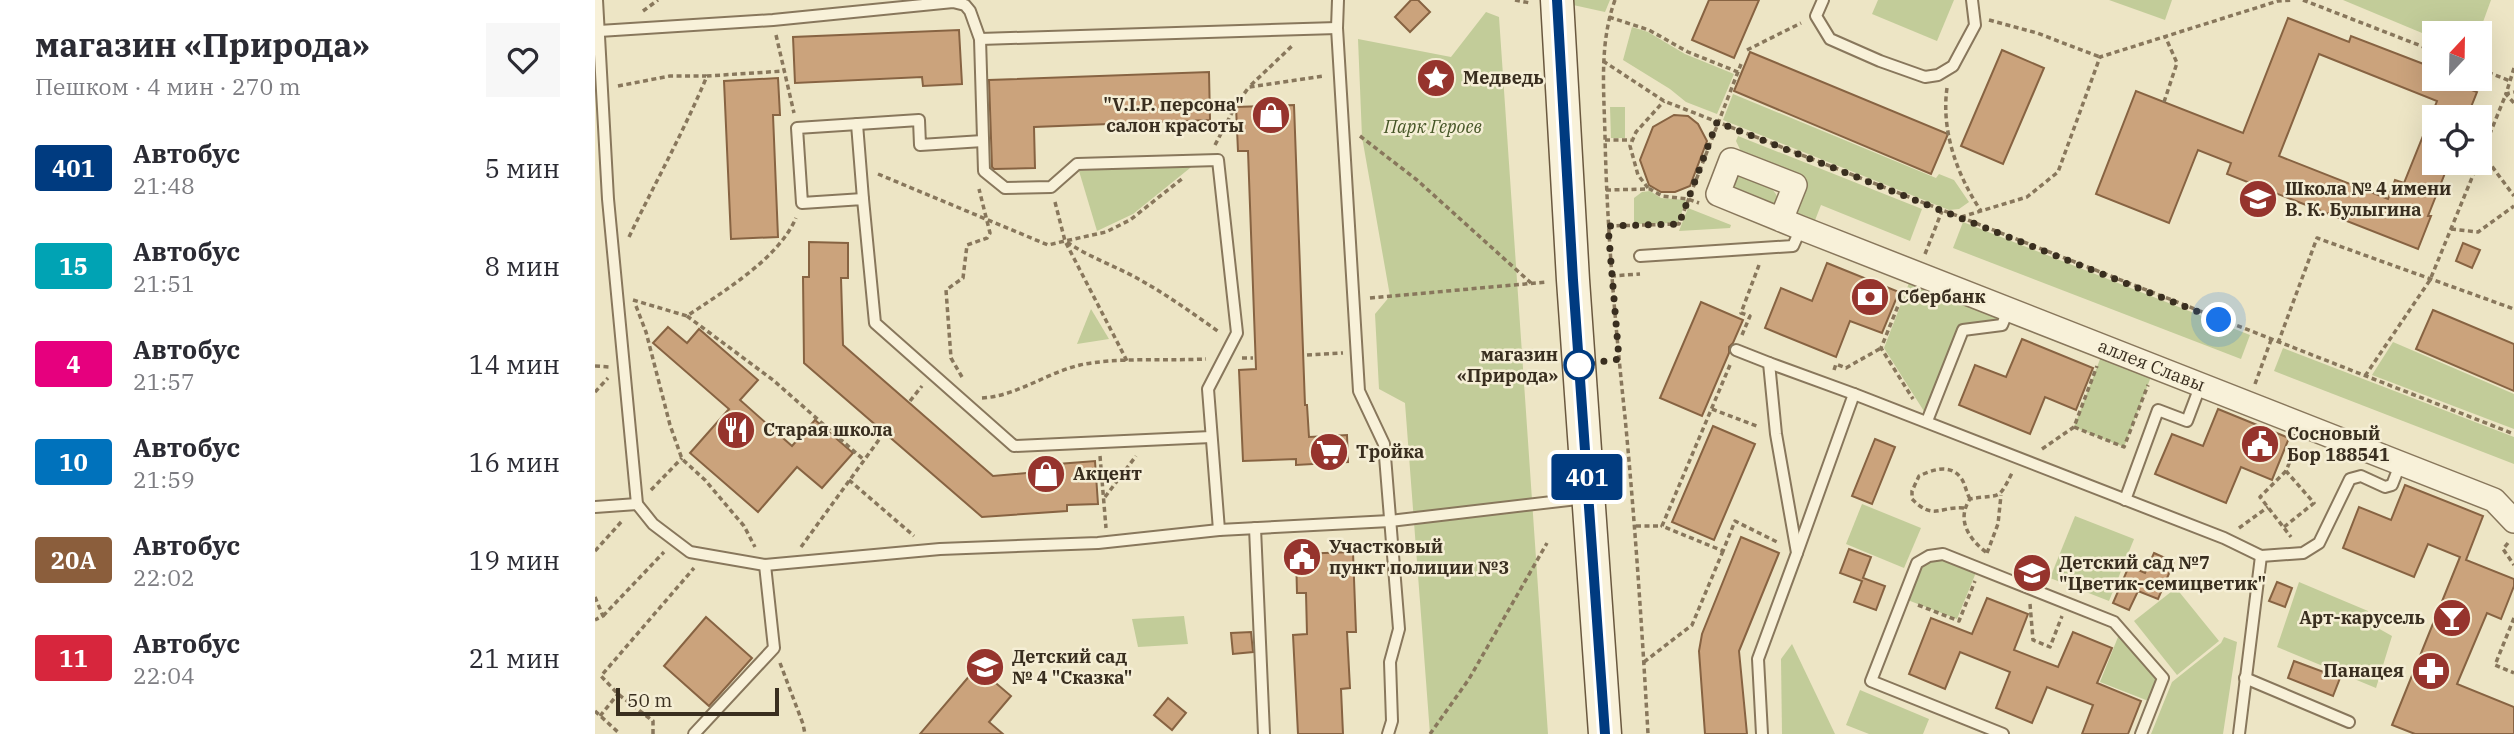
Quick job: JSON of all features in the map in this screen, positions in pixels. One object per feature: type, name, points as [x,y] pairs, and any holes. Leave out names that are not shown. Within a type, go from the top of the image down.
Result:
[{"type":"street","points":[[1548,2],[1573,280],[1605,734]]},
{"type":"street","name":"аллея Славы","points":[[1791,224],[2494,499],[2514,521]]},
{"type":"lane","points":[[597,0],[608,199],[638,504],[653,524],[690,552],[765,565],[940,549],[1098,543],[1219,530],[1390,521],[1588,497]]},
{"type":"lane","points":[[1338,0],[1337,28],[1359,391],[1384,444],[1399,629],[1390,662],[1392,722],[1388,734]]},
{"type":"lane","points":[[1823,0],[1816,16],[1830,39],[1925,78],[1938,75],[1953,65],[1975,25],[1972,0]]},
{"type":"lane","points":[[599,31],[773,20],[953,2],[965,5],[970,11],[980,39],[983,171],[1005,188],[1051,187],[1077,164],[1218,160],[1237,333],[1208,389],[1219,530]]},
{"type":"lane","points":[[980,39],[1337,28]]},
{"type":"lane","points":[[863,199],[802,203],[797,128],[919,120],[920,145],[983,141]]},
{"type":"lane","points":[[857,124],[874,323],[1014,446],[1211,437]]},
{"type":"lane","points":[[595,199],[608,199]]},
{"type":"lane","points":[[1640,256],[1793,246],[1791,224]]},
{"type":"lane","points":[[1927,421],[1963,330],[2002,325],[2008,308]]},
{"type":"lane","points":[[1736,350],[1927,421],[2224,538],[2260,556],[2303,553],[2319,543],[2350,479],[2361,476],[2385,487],[2392,485],[2400,462]]},
{"type":"lane","points":[[1769,363],[1776,434],[1797,553]]},
{"type":"lane","points":[[2125,500],[2158,410],[2187,421],[2201,384]]},
{"type":"lane","points":[[1762,734],[1758,659],[1854,394]]},
{"type":"lane","points":[[595,507],[638,504]]},
{"type":"lane","points":[[1255,528],[1264,734]]},
{"type":"lane","points":[[2003,734],[1871,681],[1917,563],[1929,556],[1943,554],[2114,622],[2163,678],[2141,734]]},
{"type":"lane","points":[[2239,734],[2260,556]]},
{"type":"lane","points":[[694,734],[774,648],[765,565]]},
{"type":"lane","points":[[2245,678],[2349,722]]},
{"type":"path","points":[[641,12],[658,0]]},
{"type":"path","points":[[1515,0],[1548,2]]},
{"type":"path","points":[[1615,0],[1609,17],[1603,61],[1608,226],[1636,526],[1649,734]]},
{"type":"path","points":[[1974,16],[2037,33],[2100,57],[2278,1],[2292,0]]},
{"type":"path","points":[[2303,0],[2422,46]]},
{"type":"path","points":[[1747,50],[1816,16]]},
{"type":"path","points":[[1609,17],[1649,30],[1688,52],[1738,72]]},
{"type":"path","points":[[773,20],[797,128]]},
{"type":"path","points":[[1225,127],[1249,87],[1310,29]]},
{"type":"path","points":[[2164,102],[2177,62],[2165,36]]},
{"type":"path","points":[[1959,218],[2027,197],[2058,172],[2100,57]]},
{"type":"path","points":[[1603,61],[1664,101],[2514,434]]},
{"type":"path","points":[[1608,226],[1679,224],[1741,64]]},
{"type":"path","points":[[1953,65],[1945,101],[1946,121],[1958,171],[1981,211]]},
{"type":"path","points":[[2492,128],[2514,68]]},
{"type":"path","points":[[618,75],[618,86],[670,76],[784,71]]},
{"type":"path","points":[[1249,87],[1340,74]]},
{"type":"path","points":[[2492,74],[2510,81]]},
{"type":"path","points":[[627,225],[628,239],[660,172],[684,131],[707,76]]},
{"type":"path","points":[[2506,94],[2514,92]]},
{"type":"path","points":[[2506,94],[2514,103]]},
{"type":"path","points":[[1650,189],[1643,183],[1635,167],[1630,146],[1631,140],[1664,101]]},
{"type":"path","points":[[1361,137],[1417,180],[1531,283]]},
{"type":"path","points":[[1605,139],[1631,140]]},
{"type":"path","points":[[888,179],[1048,245],[1106,232],[1130,220],[1205,160]]},
{"type":"path","points":[[962,378],[951,358],[946,290],[963,278],[968,245],[987,238],[990,233],[979,186],[983,171]]},
{"type":"path","points":[[2492,171],[2514,196]]},
{"type":"path","points":[[2365,376],[2430,280],[2473,175]]},
{"type":"path","points":[[1051,187],[1065,242],[1128,362]]},
{"type":"path","points":[[687,316],[740,280],[789,235],[802,203]]},
{"type":"path","points":[[2451,229],[2478,232],[2514,206]]},
{"type":"path","points":[[1929,246],[1942,211]]},
{"type":"path","points":[[2278,343],[2317,238],[2514,309]]},
{"type":"path","points":[[1065,242],[1145,283],[1233,341]]},
{"type":"path","points":[[1662,526],[1750,316],[1741,313],[1759,265]]},
{"type":"path","points":[[1368,298],[1556,281]]},
{"type":"path","points":[[1828,384],[1836,364],[1846,368],[1881,348],[1905,286]]},
{"type":"path","points":[[633,290],[633,300],[646,332],[670,425],[682,457],[744,526],[765,565]]},
{"type":"path","points":[[633,300],[687,316],[773,380],[864,460]]},
{"type":"path","points":[[2253,390],[2271,340]]},
{"type":"path","points":[[1881,348],[1927,421]]},
{"type":"path","points":[[1307,355],[1356,352]]},
{"type":"path","points":[[2025,460],[2074,427],[2102,354]]},
{"type":"path","points":[[975,398],[1002,397],[1044,377],[1081,365],[1224,358]]},
{"type":"path","points":[[2074,427],[2124,447],[2152,374]]},
{"type":"path","points":[[1712,409],[1776,434]]},
{"type":"path","points":[[789,563],[881,438]]},
{"type":"path","points":[[1103,499],[1149,440]]},
{"type":"path","points":[[1098,442],[1106,531]]},
{"type":"path","points":[[2286,471],[2314,503],[2284,527],[2260,497],[2286,471],[2298,442]]},
{"type":"path","points":[[595,551],[682,457]]},
{"type":"path","points":[[1965,508],[1935,512],[1924,510],[1912,499],[1912,491],[1919,476],[1945,468],[1955,472],[1961,478],[1970,499]]},
{"type":"path","points":[[849,480],[915,537]]},
{"type":"path","points":[[1987,553],[2000,517],[2001,494]]},
{"type":"path","points":[[2224,538],[2268,507]]},
{"type":"path","points":[[1644,662],[1692,625],[1735,521],[1797,553]]},
{"type":"path","points":[[1636,526],[1662,526],[1723,551]]},
{"type":"path","points":[[595,620],[603,616],[675,541]]},
{"type":"path","points":[[1430,734],[1469,678],[1547,542]]},
{"type":"path","points":[[595,677],[601,676],[705,555]]},
{"type":"path","points":[[2029,588],[2033,640],[2050,647],[2067,603]]},
{"type":"path","points":[[595,597],[603,616]]},
{"type":"path","points":[[2514,618],[2495,665],[2514,673]]},
{"type":"path","points":[[774,648],[805,734]]},
{"type":"path","points":[[601,676],[618,694],[653,721],[653,734]]},
{"type":"path","points":[[600,716],[618,694]]},
{"type":"path","points":[[595,711],[620,734]]},
{"type":"green space","points":[[1564,0],[1610,0],[1605,12],[1564,3]]},
{"type":"green space","points":[[1878,0],[1954,0],[1937,41],[1872,14]]},
{"type":"green space","points":[[2109,0],[2172,0],[2165,20]]},
{"type":"green space","points":[[2343,0],[2491,0],[2483,21],[2422,21],[2422,33]]},
{"type":"green space","name":"Парк Героев","points":[[1486,12],[1499,17],[1548,734],[1430,734],[1405,403],[1379,389],[1375,314],[1390,296],[1362,137],[1358,39],[1451,57]]},
{"type":"green space","points":[[1632,27],[1648,32],[1685,54],[1734,74],[1717,114],[1686,102],[1623,60]]},
{"type":"green space","points":[[1733,94],[1936,178],[1939,174],[1954,180],[1969,202],[1959,209],[1949,210],[1723,120]]},
{"type":"green space","points":[[1610,107],[1625,107],[1625,138],[1611,138]]},
{"type":"green space","points":[[1738,136],[1922,209],[1910,241],[1821,205],[1812,228],[1786,218],[1799,182],[1745,160],[1736,141]]},
{"type":"green space","points":[[1195,164],[1133,214],[1097,231],[1079,171]]},
{"type":"green space","points":[[1740,173],[1772,189],[1778,199],[1772,208],[1731,191],[1732,178]]},
{"type":"green space","points":[[1650,191],[1661,198],[1686,200],[1678,223],[1634,224],[1634,198],[1642,192]]},
{"type":"green space","points":[[1688,208],[1731,225],[1730,228],[1679,231]]},
{"type":"green space","points":[[1963,222],[2250,335],[2241,359],[1953,248]]},
{"type":"green space","points":[[1909,283],[2002,319],[2000,323],[1963,329],[1927,416],[1884,348]]},
{"type":"green space","points":[[1091,309],[1109,339],[1077,344]]},
{"type":"green space","points":[[2393,342],[2514,394],[2514,429],[2372,375]]},
{"type":"green space","points":[[2283,348],[2514,437],[2514,464],[2274,371]]},
{"type":"green space","points":[[2102,354],[2152,374],[2124,447],[2074,427]]},
{"type":"green space","points":[[1862,504],[1921,528],[1904,568],[1846,544]]},
{"type":"green space","points":[[2075,516],[2134,539],[2109,601],[2050,578]]},
{"type":"green space","points":[[1943,556],[1977,570],[1957,619],[1905,599],[1918,564]]},
{"type":"green space","points":[[2299,582],[2368,611],[2376,627],[2392,636],[2376,688],[2277,647]]},
{"type":"green space","points":[[2176,588],[2219,641],[2177,675],[2134,621]]},
{"type":"green space","points":[[1184,616],[1188,644],[1138,647],[1132,619]]},
{"type":"green space","points":[[2120,632],[2160,679],[2151,702],[2100,682]]},
{"type":"green space","points":[[2224,637],[2237,642],[2223,734],[2151,734],[2172,682],[2221,643]]},
{"type":"green space","points":[[1792,644],[1835,734],[1782,734],[1781,659]]},
{"type":"green space","points":[[1860,690],[1929,719],[1923,734],[1869,734],[1846,725]]},
{"type":"building","points":[[1411,0],[1418,0],[1430,12],[1410,32],[1395,17]]},
{"type":"building","points":[[1709,0],[1759,0],[1734,58],[1692,40]]},
{"type":"building","points":[[2288,18],[2349,42],[2351,36],[2422,63],[2422,91],[2477,92],[2472,105],[2435,105],[2437,101],[2319,54],[2279,156],[2388,199],[2395,180],[2404,183],[2422,138],[2422,175],[2444,175],[2418,249],[2227,174],[2231,163],[2198,150],[2169,223],[2096,194],[2136,91],[2243,133]]},
{"type":"building","points":[[959,30],[962,84],[923,86],[922,77],[795,83],[793,37]]},
{"type":"building","points":[[2002,50],[2044,68],[2003,164],[1961,146]]},
{"type":"building","points":[[1750,52],[1948,134],[1931,174],[1734,91]]},
{"type":"building","points":[[1209,72],[1210,120],[1034,127],[1035,168],[992,167],[989,80]]},
{"type":"building","points":[[778,78],[780,115],[773,115],[778,237],[731,239],[724,81]]},
{"type":"building","points":[[1294,105],[1305,405],[1309,437],[1347,435],[1348,462],[1296,465],[1296,459],[1243,461],[1239,370],[1256,369],[1248,151],[1238,151],[1236,107]]},
{"type":"building","points":[[1674,115],[1688,116],[1698,124],[1707,141],[1690,186],[1675,192],[1661,192],[1649,185],[1640,160],[1653,127]]},
{"type":"building","points":[[809,242],[848,243],[848,278],[841,278],[843,345],[993,476],[1059,470],[1058,464],[1095,461],[1098,504],[1067,505],[1067,511],[982,517],[804,363],[803,277],[809,277]]},
{"type":"building","points":[[2463,243],[2480,250],[2472,268],[2456,261]]},
{"type":"building","points":[[1827,263],[1899,292],[1882,333],[1850,321],[1836,357],[1765,328],[1781,288],[1812,301]]},
{"type":"building","points":[[1701,302],[1743,320],[1729,347],[1729,353],[1702,416],[1660,398]]},
{"type":"building","points":[[2433,310],[2514,344],[2514,391],[2416,349]]},
{"type":"building","points":[[668,327],[687,343],[699,329],[758,380],[740,400],[792,446],[815,420],[853,453],[822,488],[797,467],[758,512],[690,453],[729,409],[653,343]]},
{"type":"building","points":[[2022,339],[2093,368],[2076,410],[2045,397],[2030,434],[1959,405],[1975,365],[2006,377]]},
{"type":"building","points":[[2218,409],[2289,438],[2272,480],[2241,467],[2226,503],[2155,474],[2172,434],[2203,446]]},
{"type":"building","points":[[1713,426],[1755,444],[1714,540],[1672,522]]},
{"type":"building","points":[[1875,439],[1895,447],[1872,504],[1852,496]]},
{"type":"building","points":[[2405,485],[2483,516],[2466,560],[2514,579],[2514,586],[2501,619],[2487,613],[2457,684],[2514,707],[2514,734],[2415,734],[2392,725],[2460,557],[2428,544],[2414,577],[2343,548],[2359,507],[2391,520]]},
{"type":"building","points":[[1741,537],[1779,553],[1739,651],[1747,734],[1705,734],[1699,651],[1702,634]]},
{"type":"building","points":[[1849,549],[1871,557],[1863,578],[1885,586],[1876,610],[1854,602],[1862,581],[1840,573]]},
{"type":"building","points":[[1353,552],[1356,632],[1347,632],[1350,688],[1341,689],[1343,734],[1298,734],[1293,635],[1307,634],[1306,593],[1297,593],[1296,554]]},
{"type":"building","points":[[2154,553],[2174,562],[2158,599],[2138,591],[2129,610],[2113,603],[2129,566],[2145,573]]},
{"type":"building","points":[[2277,582],[2292,588],[2285,607],[2269,601]]},
{"type":"building","points":[[1987,598],[2028,614],[2014,650],[2058,667],[2073,632],[2112,648],[2097,683],[2141,701],[2128,734],[2082,734],[2093,705],[2047,687],[2032,723],[1996,708],[2010,672],[1960,652],[1945,689],[1909,674],[1931,618],[1972,634]]},
{"type":"building","points":[[706,617],[752,658],[709,706],[664,666]]},
{"type":"building","points":[[1251,632],[1253,652],[1233,654],[1231,633]]},
{"type":"building","points":[[2294,661],[2340,678],[2333,696],[2288,678]]},
{"type":"building","points":[[977,667],[1011,696],[989,722],[1003,734],[920,734]]},
{"type":"building","points":[[1168,698],[1186,713],[1172,730],[1154,715]]},
{"type":"bus line","name":"401","points":[[1557,0],[1573,280],[1605,734]]},
{"type":"place","name":"Медведь","points":[[1436,78]]},
{"type":"place","name":"\"V.I.P. персона\" cалон красоты","points":[[1271,115]]},
{"type":"place","name":"Школа № 4 имени В. К. Булыгина","points":[[2258,199]]},
{"type":"place","name":"Сбербанк","points":[[1870,297]]},
{"type":"place","name":"магазин «Природа»","points":[[1579,365]]},
{"type":"place","name":"Старая школа","points":[[736,430]]},
{"type":"place","name":"Сосновый Бор 188541","points":[[2260,444]]},
{"type":"place","name":"Тройка","points":[[1329,452]]},
{"type":"place","name":"Акцент","points":[[1046,474]]},
{"type":"place","name":"Участковый пункт полиции №3","points":[[1302,557]]},
{"type":"place","name":"Детский сад №7 \"Цветик-семицветик\"","points":[[2032,573]]},
{"type":"place","name":"Арт-карусель","points":[[2452,618]]},
{"type":"place","name":"Детский сад № 4 \"Сказка\"","points":[[985,667]]},
{"type":"place","name":"Панацея","points":[[2431,671]]},
{"type":"route","points":[[1579,365],[1619,359],[1608,226],[1679,224],[1717,122],[2219,320]]}]
